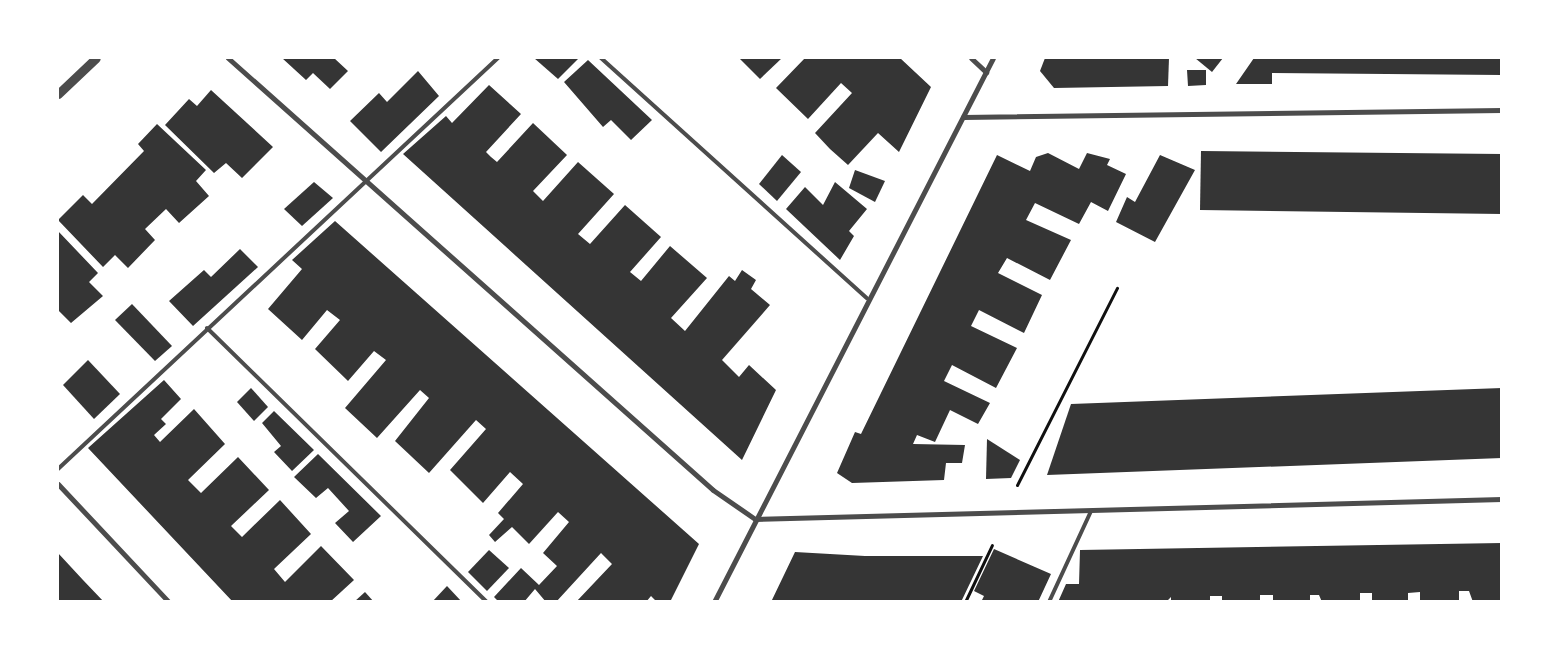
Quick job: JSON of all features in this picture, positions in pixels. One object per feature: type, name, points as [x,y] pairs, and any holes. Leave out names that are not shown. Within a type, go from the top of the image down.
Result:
[{"type":"street","points":[[58,94],[96,58]]},
{"type":"street","points":[[228,58],[368,179],[713,490],[755,519],[1502,499]]},
{"type":"street","points":[[971,58],[986,72]]},
{"type":"street","points":[[714,602],[867,298],[993,58]]},
{"type":"street","points":[[963,117],[1502,110]]},
{"type":"street","points":[[58,484],[169,602]]},
{"type":"lane","points":[[58,469],[498,58]]},
{"type":"lane","points":[[601,58],[867,298]]},
{"type":"lane","points":[[207,328],[487,602]]},
{"type":"lane","points":[[1049,602],[1091,511]]},
{"type":"path","points":[[1017,485],[1117,288]]},
{"type":"path","points":[[965,602],[992,545]]},
{"type":"building","points":[[282,58],[334,58],[348,71],[330,89],[313,73],[306,80]]},
{"type":"building","points":[[534,58],[579,58],[558,79]]},
{"type":"building","points":[[739,58],[782,58],[760,79]]},
{"type":"building","points":[[805,58],[900,58],[931,87],[899,152],[878,133],[848,165],[830,149],[815,133],[852,93],[841,83],[808,119],[776,88]]},
{"type":"building","points":[[1045,58],[1169,58],[1168,86],[1054,88],[1040,71]]},
{"type":"building","points":[[1195,58],[1223,58],[1212,72]]},
{"type":"building","points":[[1254,58],[1502,58],[1502,75],[1272,73],[1272,84],[1236,84]]},
{"type":"building","points":[[588,60],[652,120],[631,140],[611,120],[603,127],[564,82]]},
{"type":"building","points":[[1187,70],[1206,70],[1206,85],[1188,86]]},
{"type":"building","points":[[418,71],[439,96],[381,152],[350,121],[379,93],[387,102]]},
{"type":"building","points":[[489,85],[521,114],[486,152],[491,157],[497,162],[533,123],[567,155],[533,191],[543,201],[578,162],[614,194],[578,234],[590,244],[625,205],[661,237],[630,272],[641,281],[670,246],[707,278],[671,318],[685,331],[729,276],[735,281],[742,270],[756,280],[751,289],[770,305],[722,360],[739,377],[749,365],[776,390],[742,460],[403,154],[446,116],[452,123]]},
{"type":"building","points":[[211,90],[273,147],[242,178],[226,163],[214,173],[165,125],[189,99],[197,106]]},
{"type":"building","points":[[157,124],[206,170],[196,181],[209,196],[179,223],[166,209],[145,229],[155,240],[128,268],[115,255],[103,267],[58,220],[83,195],[92,204],[144,151],[138,144]]},
{"type":"building","points":[[1201,151],[1502,154],[1502,214],[1200,210]]},
{"type":"building","points":[[1048,153],[1079,169],[1087,153],[1110,159],[1107,165],[1126,174],[1108,211],[1091,202],[1079,224],[1035,203],[1026,220],[1071,240],[1050,280],[1007,258],[998,273],[1042,295],[1024,333],[979,310],[971,326],[1017,348],[996,388],[952,365],[944,381],[990,403],[978,424],[950,410],[935,442],[917,435],[913,444],[965,445],[962,463],[946,463],[944,480],[852,483],[837,473],[855,432],[861,434],[997,155],[1030,171],[1036,157]]},
{"type":"building","points":[[782,155],[801,172],[777,201],[759,184]]},
{"type":"building","points":[[1160,155],[1195,170],[1155,242],[1116,222],[1127,197],[1135,202]]},
{"type":"building","points":[[855,170],[885,181],[875,202],[849,188]]},
{"type":"building","points":[[314,182],[333,198],[302,226],[284,209]]},
{"type":"building","points":[[835,182],[867,209],[849,231],[854,236],[840,260],[786,209],[805,187],[823,205]]},
{"type":"building","points":[[335,221],[699,544],[670,602],[657,602],[651,596],[646,602],[576,602],[612,564],[601,553],[556,602],[546,602],[535,589],[524,602],[499,602],[494,597],[521,568],[539,585],[557,566],[543,553],[569,522],[558,512],[529,544],[512,527],[495,542],[489,535],[504,519],[498,513],[523,484],[510,472],[483,503],[450,470],[486,429],[476,420],[429,473],[395,441],[429,398],[420,390],[377,438],[345,408],[386,360],[374,351],[348,381],[315,349],[340,320],[327,310],[302,340],[268,309],[302,269],[292,260]]},
{"type":"building","points":[[58,231],[98,273],[89,282],[103,296],[71,323],[58,310]]},
{"type":"building","points":[[240,249],[258,267],[193,326],[169,301],[204,270],[211,277]]},
{"type":"building","points":[[132,304],[172,346],[155,361],[115,320]]},
{"type":"building","points":[[88,360],[120,394],[94,419],[63,385]]},
{"type":"building","points":[[164,380],[181,399],[161,419],[166,424],[154,435],[160,442],[194,409],[225,444],[188,480],[201,493],[238,457],[269,490],[231,526],[242,537],[280,500],[311,534],[274,569],[285,582],[321,546],[354,580],[330,602],[233,602],[88,448]]},
{"type":"building","points":[[251,388],[268,407],[254,421],[237,402]]},
{"type":"building","points":[[1502,388],[1502,458],[1047,475],[1071,404]]},
{"type":"building","points":[[274,411],[314,450],[292,471],[274,452],[281,446],[262,423]]},
{"type":"building","points":[[987,439],[1020,460],[1011,478],[986,479]]},
{"type":"building","points":[[318,454],[381,516],[353,542],[335,523],[349,511],[328,488],[316,498],[294,477]]},
{"type":"building","points":[[1502,543],[1502,602],[1473,602],[1469,591],[1459,591],[1459,602],[1420,602],[1420,592],[1408,593],[1408,602],[1372,602],[1372,593],[1360,593],[1360,602],[1322,602],[1319,595],[1310,595],[1310,602],[1273,602],[1273,595],[1260,595],[1260,602],[1222,602],[1222,596],[1210,596],[1210,602],[1171,602],[1171,597],[1166,602],[1058,602],[1066,584],[1079,584],[1080,550]]},
{"type":"building","points":[[994,549],[1051,574],[1038,602],[981,602],[984,596],[974,591]]},
{"type":"building","points":[[489,550],[509,568],[487,591],[468,572]]},
{"type":"building","points":[[795,552],[865,556],[983,556],[961,602],[771,602]]},
{"type":"building","points":[[58,553],[83,580],[104,602],[58,602]]},
{"type":"building","points":[[447,586],[462,602],[432,602]]},
{"type":"building","points":[[365,592],[374,602],[354,602]]}]
